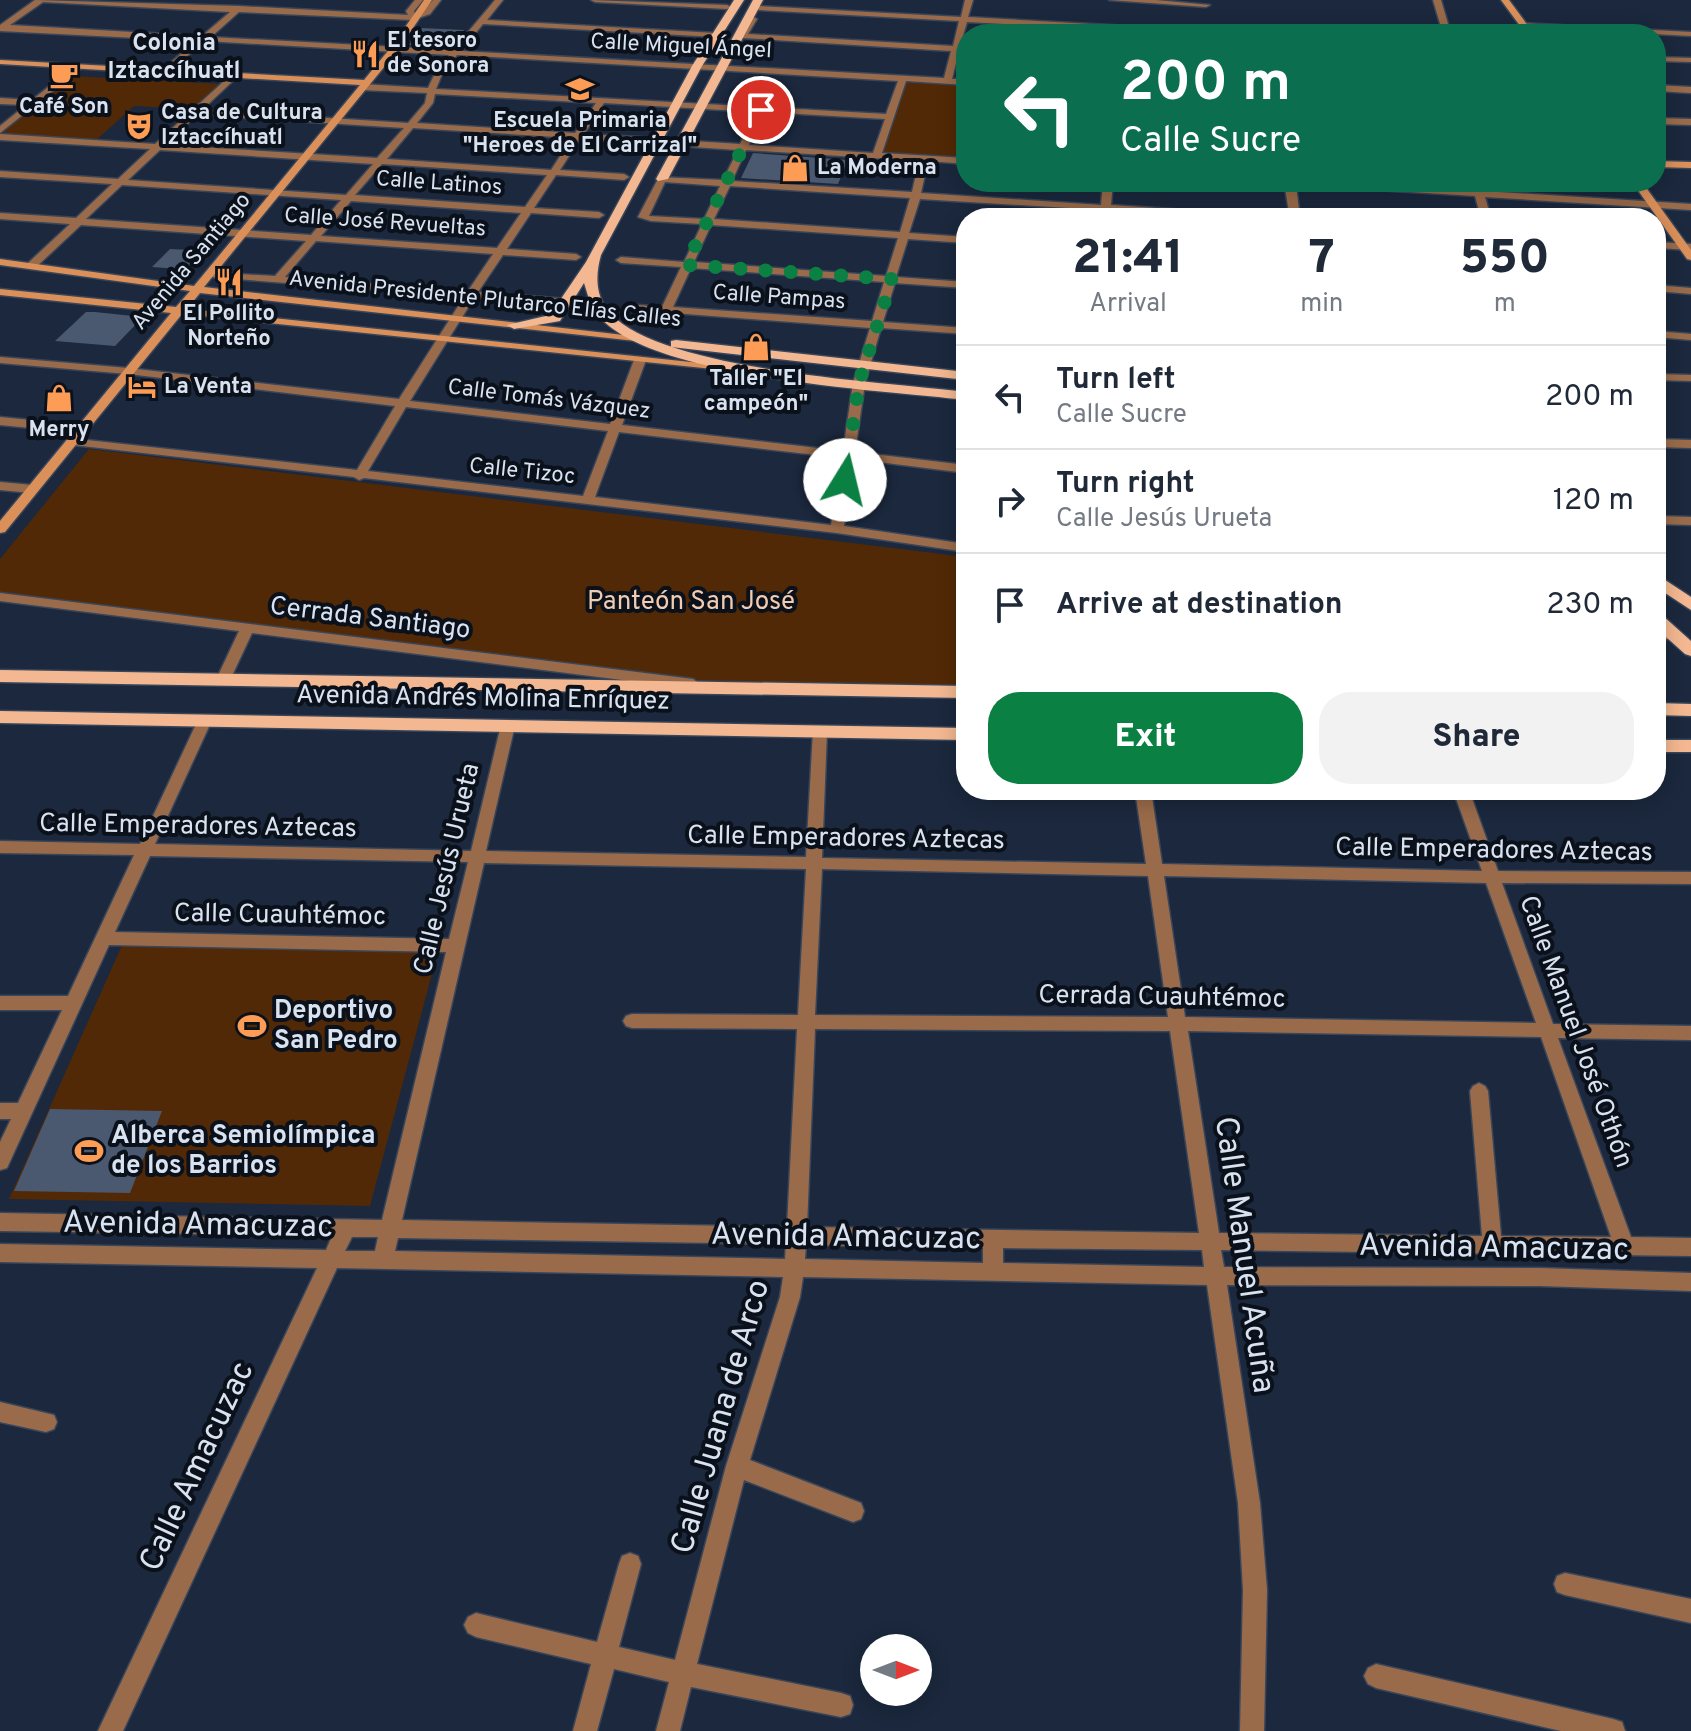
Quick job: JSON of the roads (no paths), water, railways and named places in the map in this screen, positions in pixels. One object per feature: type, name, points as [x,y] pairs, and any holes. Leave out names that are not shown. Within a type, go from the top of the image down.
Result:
[{"type":"main road","points":[[514,325],[555,318],[567,302],[632,193],[655,141],[697,66],[739,0]]},
{"type":"main road","points":[[662,179],[760,3]]},
{"type":"main road","points":[[593,258],[590,284],[598,305],[623,329],[641,340],[690,359],[751,371]]},
{"type":"main road","name":"Avenida Presidente Plutarco Elías Calles","points":[[641,340],[956,375]]},
{"type":"main road","name":"Avenida Presidente Plutarco Elías Calles","points":[[751,371],[956,395]]},
{"type":"main road","points":[[1666,586],[1691,605]]},
{"type":"main road","points":[[1666,627],[1691,650]]},
{"type":"main road","name":"Avenida Andrés Molina Enríquez","points":[[0,676],[956,692]]},
{"type":"main road","points":[[1666,709],[1691,710]]},
{"type":"main road","name":"Avenida Andrés Molina Enríquez","points":[[0,717],[956,734]]},
{"type":"main road","points":[[1666,746],[1691,746]]},
{"type":"street","points":[[1,28],[41,0],[224,9],[248,0]]},
{"type":"street","name":"Avenida Santiago","points":[[413,18],[410,11],[419,0]]},
{"type":"street","name":"Avenida Santiago","points":[[0,529],[395,48],[428,0]]},
{"type":"street","name":"Avenida Santiago","points":[[413,18],[427,12],[437,0]]},
{"type":"street","points":[[278,279],[429,103],[433,82],[499,0]]},
{"type":"street","points":[[481,22],[719,31],[729,4],[595,0]]},
{"type":"street","points":[[964,24],[969,0]]},
{"type":"street","points":[[1113,0],[1206,2],[1206,24]]},
{"type":"street","points":[[1437,0],[1444,24]]},
{"type":"street","points":[[1505,0],[1522,24]]},
{"type":"street","points":[[956,49],[743,36],[760,3],[1038,24]]},
{"type":"street","points":[[156,74],[204,37],[236,5],[413,18]]},
{"type":"street","points":[[156,74],[224,9]]},
{"type":"street","name":"Calle Miguel Ángel","points":[[1,28],[956,81]]},
{"type":"street","points":[[1666,33],[1691,34]]},
{"type":"street","points":[[1666,59],[1691,60]]},
{"type":"street","points":[[947,81],[956,60]]},
{"type":"street","points":[[0,62],[890,117]]},
{"type":"street","points":[[0,68],[76,69]]},
{"type":"street","points":[[0,130],[76,69]]},
{"type":"street","points":[[31,266],[232,78]]},
{"type":"street","points":[[877,155],[903,78]]},
{"type":"street","points":[[1666,89],[1691,90]]},
{"type":"street","points":[[359,476],[442,338],[602,100]]},
{"type":"street","points":[[0,101],[34,103]]},
{"type":"street","points":[[666,310],[761,110]]},
{"type":"street","points":[[193,112],[655,141]]},
{"type":"street","points":[[1666,121],[1691,122]]},
{"type":"street","points":[[0,137],[624,177]]},
{"type":"street","points":[[692,144],[956,160]]},
{"type":"street","points":[[837,529],[859,383],[892,279],[924,158]]},
{"type":"street","points":[[1666,164],[1691,165]]},
{"type":"street","name":"Calle Latinos","points":[[0,174],[599,215]]},
{"type":"street","points":[[956,239],[647,218],[662,179],[916,195],[1053,208]]},
{"type":"street","points":[[1462,192],[1691,207]]},
{"type":"street","points":[[1644,192],[1654,206]]},
{"type":"street","points":[[1479,193],[1483,208]]},
{"type":"street","name":"Calle José Revueltas","points":[[0,216],[576,257]]},
{"type":"street","points":[[1666,221],[1687,247],[1691,257]]},
{"type":"street","points":[[1666,246],[1687,247]]},
{"type":"street","points":[[621,260],[956,284]]},
{"type":"street","name":"Avenida Presidente Plutarco Elías Calles","points":[[0,262],[641,340]]},
{"type":"street","points":[[210,274],[567,302]]},
{"type":"street","points":[[1666,289],[1691,291]]},
{"type":"street","name":"Avenida Presidente Plutarco Elías Calles","points":[[0,292],[179,308],[751,371]]},
{"type":"street","name":"Calle Pampas","points":[[638,308],[956,330]]},
{"type":"street","points":[[1666,335],[1691,337]]},
{"type":"street","name":"Calle Tomás Vázquez","points":[[0,360],[403,402],[956,468]]},
{"type":"street","points":[[587,502],[640,360]]},
{"type":"street","points":[[1666,377],[1691,378]]},
{"type":"street","points":[[0,421],[82,429]]},
{"type":"street","name":"Calle Tizoc","points":[[73,441],[837,529],[956,547]]},
{"type":"street","points":[[1666,443],[1691,444]]},
{"type":"street","points":[[0,486],[32,489]]},
{"type":"street","points":[[1666,520],[1691,521]]},
{"type":"street","name":"Cerrada Santiago","points":[[0,597],[734,689]]},
{"type":"street","points":[[223,680],[247,628]]},
{"type":"street","points":[[1666,635],[1677,636]]},
{"type":"street","points":[[0,1162],[205,720]]},
{"type":"street","name":"Calle Jesús Urueta","points":[[383,1259],[508,725]]},
{"type":"street","name":"Calle Juana de Arco","points":[[668,1731],[737,1466],[790,1297],[795,1266],[820,731]]},
{"type":"street","name":"Calle Manuel Acuña","points":[[1144,800],[1254,1548],[1252,1731]]},
{"type":"street","name":"Calle Manuel José Othón","points":[[1465,800],[1624,1246]]},
{"type":"street","name":"Calle Emperadores Aztecas","points":[[0,847],[1492,877],[1691,878]]},
{"type":"street","name":"Calle Cuauhtémoc","points":[[102,938],[457,946]]},
{"type":"street","points":[[0,1003],[73,1003]]},
{"type":"street","name":"Cerrada Cuauhtémoc","points":[[632,1021],[1178,1024],[1691,1033]]},
{"type":"street","points":[[1479,1091],[1492,1244]]},
{"type":"street","points":[[0,1111],[25,1111]]},
{"type":"street","name":"Avenida Amacuzac","points":[[0,1222],[388,1231],[1691,1247]]},
{"type":"street","name":"Calle Amacuzac","points":[[110,1731],[345,1230]]},
{"type":"street","points":[[993,1239],[993,1271]]},
{"type":"street","name":"Avenida Amacuzac","points":[[0,1253],[1216,1276],[1540,1277],[1691,1282]]},
{"type":"street","points":[[0,1412],[46,1422]]},
{"type":"street","points":[[737,1466],[853,1511]]},
{"type":"street","points":[[585,1731],[630,1564]]},
{"type":"street","points":[[1565,1584],[1691,1611]]},
{"type":"street","points":[[476,1625],[681,1673],[841,1705]]},
{"type":"street","points":[[1376,1676],[1613,1731]]},
{"type":"place","name":"El tesoro de Sonora","points":[[365,54]]},
{"type":"place","name":"Café Son","points":[[64,75]]},
{"type":"place","name":"Escuela Primaria \"Heroes de El Carrizal\"","points":[[580,89]]},
{"type":"place","name":"Casa de Cultura Iztaccíhuatl","points":[[139,126]]},
{"type":"place","name":"La Moderna","points":[[795,168]]},
{"type":"place","name":"El Pollito Norteño","points":[[229,282]]},
{"type":"place","name":"Taller \"El campeón\"","points":[[756,347]]},
{"type":"place","name":"La Venta","points":[[142,387]]},
{"type":"place","name":"Merry","points":[[59,398]]},
{"type":"place","name":"Deportivo San Pedro","points":[[252,1026]]},
{"type":"place","name":"Alberca Semiolímpica de los Barrios","points":[[89,1151]]},
{"type":"district","name":"Colonia Iztaccíhuatl","points":[[174,58]]},
{"type":"park label","name":"Panteón San José","points":[[691,602]]}]
